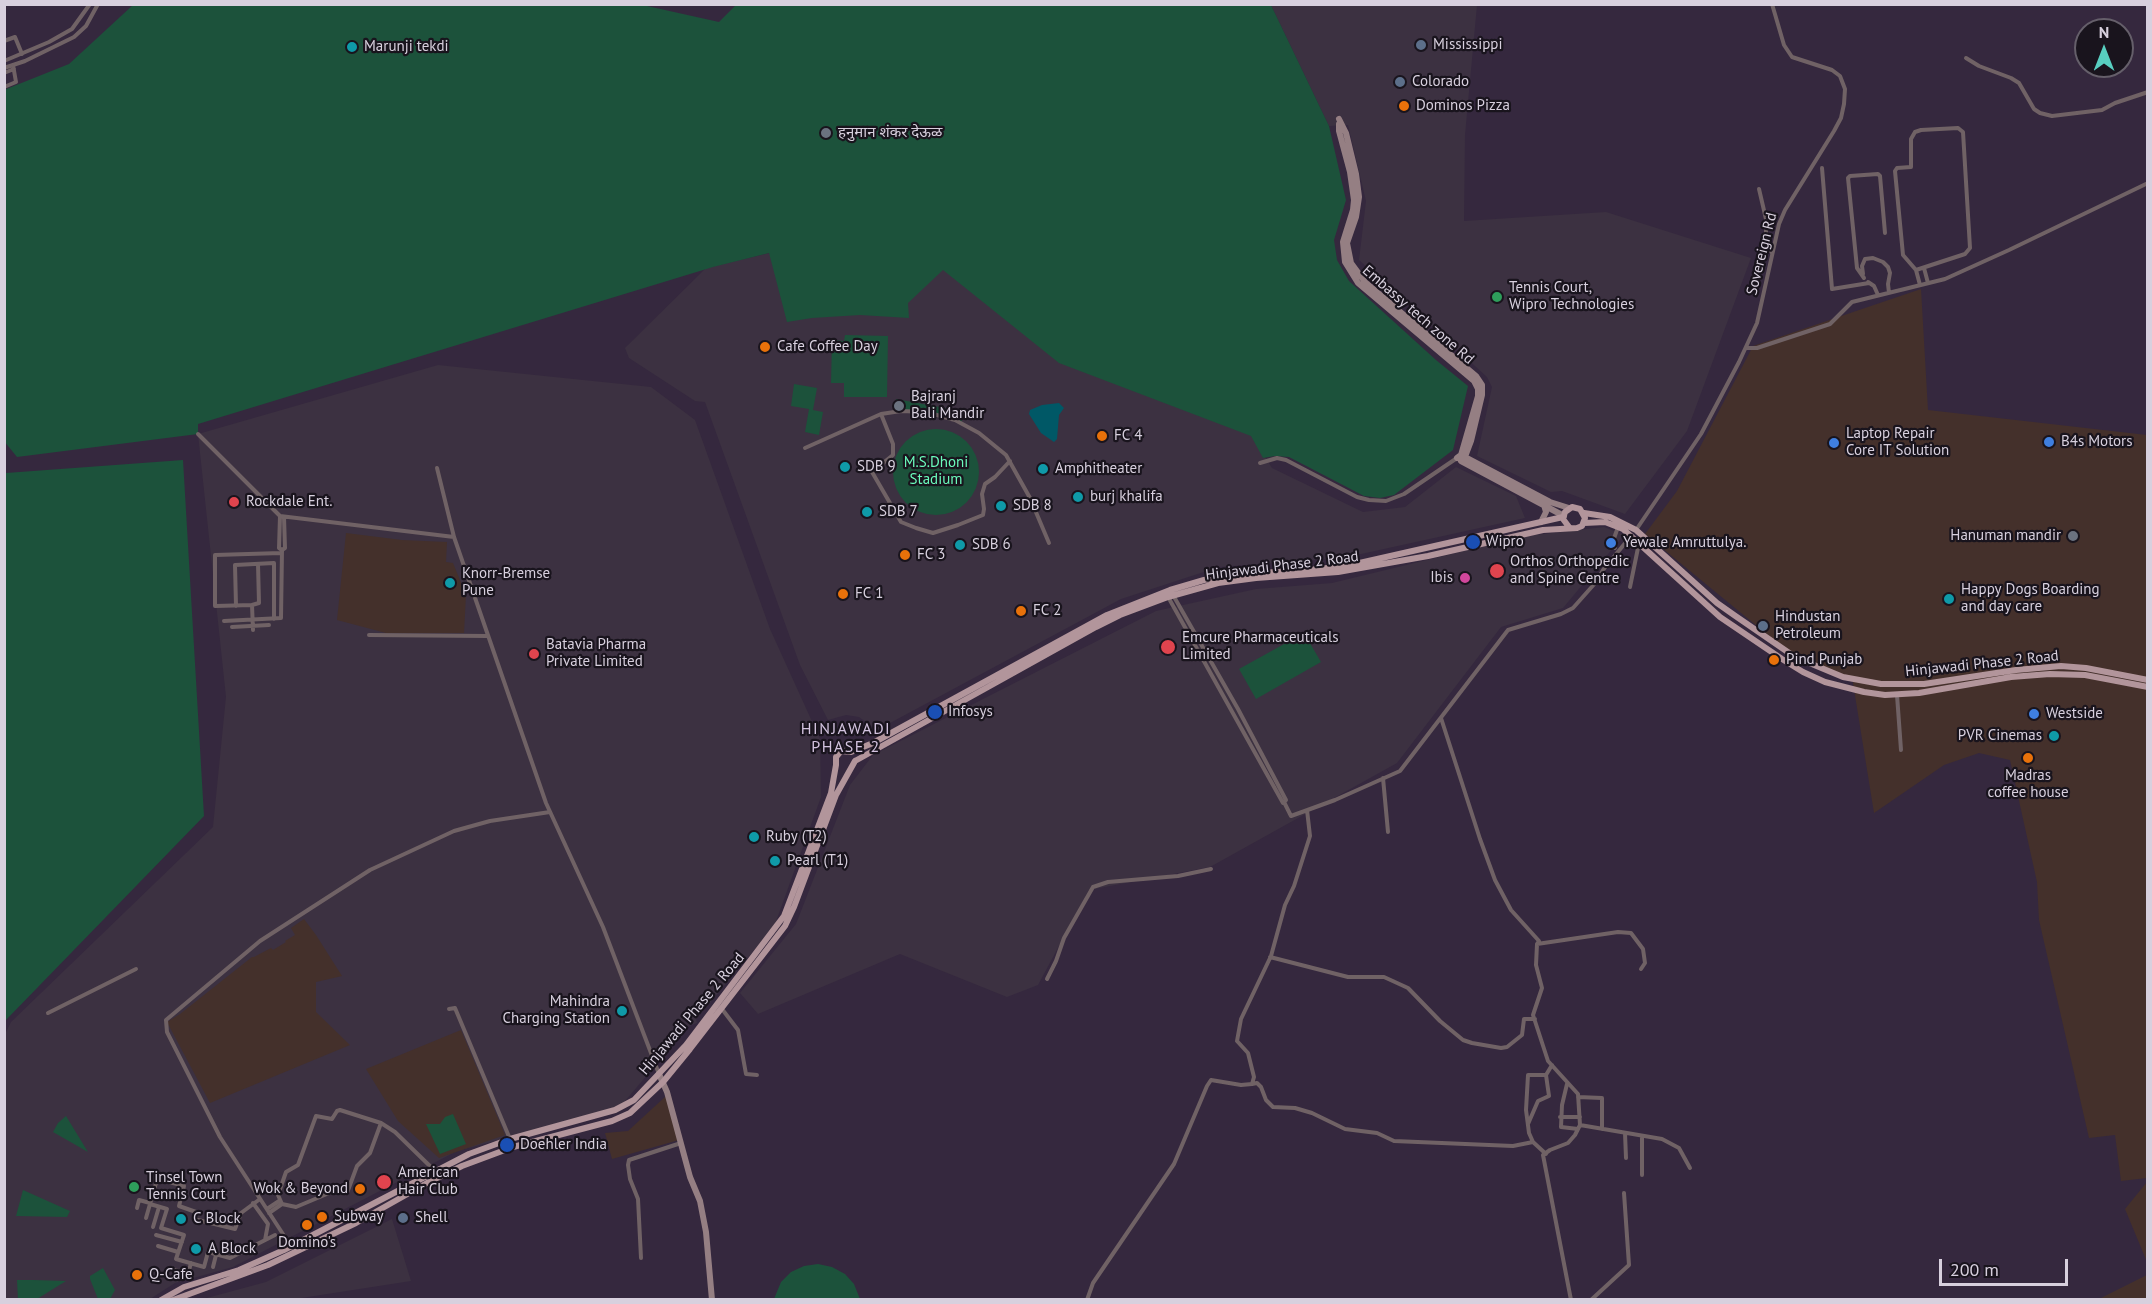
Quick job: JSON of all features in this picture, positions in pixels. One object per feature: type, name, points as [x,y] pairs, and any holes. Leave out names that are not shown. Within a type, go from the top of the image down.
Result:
[{"type":"main road","points":[[1569,508],[1578,508],[1584,513],[1584,523],[1577,528],[1569,527],[1564,522],[1563,516],[1569,508]]},
{"type":"main road","name":"Hinjawadi Phase 2 Road","points":[[1584,513],[1610,517],[1750,627],[1796,657],[1843,677],[1881,684],[1913,685],[2061,666],[2086,668],[2148,680]]},
{"type":"main road","name":"Hinjawadi Phase 2 Road","points":[[851,752],[873,743],[1109,620],[1208,579],[1355,564],[1563,516]]},
{"type":"main road","name":"Hinjawadi Phase 2 Road","points":[[1584,523],[1605,522],[1633,533],[1639,543],[1720,617],[1803,672],[1825,682],[1885,695],[1934,691],[2011,677],[2050,674],[2085,675],[2148,687]]},
{"type":"main road","name":"Hinjawadi Phase 2 Road","points":[[1169,594],[1233,580],[1356,570],[1543,530],[1569,527]]},
{"type":"main road","name":"Hinjawadi Phase 2 Road","points":[[855,761],[956,700]]},
{"type":"main road","points":[[843,750],[851,752],[855,761],[850,769],[842,770],[836,765],[836,757],[843,750]]},
{"type":"main road","name":"Hinjawadi Phase 2 Road","points":[[173,1299],[256,1270],[469,1154],[510,1139],[615,1110],[634,1100],[686,1045],[780,928],[831,793],[836,765]]},
{"type":"main road","name":"Hinjawadi Phase 2 Road","points":[[161,1299],[184,1287],[239,1270],[356,1223],[445,1173],[513,1147],[622,1117],[639,1106],[663,1082],[722,1009],[794,908],[836,795],[850,769]]},
{"type":"main road","points":[[510,1139],[513,1147]]},
{"type":"street","points":[[4,61],[72,28],[90,4]]},
{"type":"street","points":[[4,70],[74,37],[86,26],[98,4]]},
{"type":"street","name":"Sovereign Rd","points":[[1307,810],[1400,771],[1442,718],[1467,680],[1508,630],[1561,614],[1573,608],[1597,581],[1633,533],[1701,434],[1757,323],[1772,254],[1785,210],[1840,118],[1844,104],[1845,89],[1840,76],[1832,70],[1792,57],[1784,45],[1772,4]]},
{"type":"street","points":[[4,41],[15,38],[22,54]]},
{"type":"street","points":[[1966,58],[1979,66],[2012,78],[2019,83],[2034,109],[2052,116],[2102,110],[2148,92]]},
{"type":"street","points":[[4,87],[16,82],[13,67]]},
{"type":"street","name":"Embassy tech zone Rd","points":[[1339,120],[1339,131],[1349,156],[1354,205],[1342,248],[1345,262],[1358,283],[1472,379],[1478,389],[1462,458]]},
{"type":"street","points":[[1916,270],[1965,254],[1970,248],[1963,132],[1960,128],[1915,132],[1911,139],[1911,167],[1897,168],[1895,171],[1903,255],[1916,270],[1920,285]]},
{"type":"street","points":[[1822,168],[1832,289],[1869,283]]},
{"type":"street","points":[[1878,295],[1874,286],[1857,268],[1848,178],[1878,174],[1880,176],[1885,233]]},
{"type":"street","points":[[1746,348],[1757,348],[1830,324],[1851,302],[1945,279],[2148,183]]},
{"type":"street","points":[[1759,189],[1766,219],[1766,244],[1772,254]]},
{"type":"street","points":[[1864,278],[1863,262],[1867,258],[1873,258],[1886,265],[1889,293]]},
{"type":"street","points":[[1924,268],[1928,284]]},
{"type":"street","points":[[804,448],[881,414],[901,411],[926,412],[955,420],[980,433],[1006,455],[1030,498],[1049,543]]},
{"type":"street","points":[[881,414],[893,444],[893,455],[872,472],[901,522],[916,528],[933,533],[983,515],[982,494],[985,484],[1010,461]]},
{"type":"street","points":[[198,434],[282,516],[454,537]]},
{"type":"street","points":[[1260,463],[1277,458],[1286,460],[1358,497],[1386,501],[1403,495],[1462,458]]},
{"type":"street","points":[[1462,458],[1563,516]]},
{"type":"street","points":[[1462,458],[1550,502],[1569,508]]},
{"type":"street","points":[[437,468],[454,537],[550,812],[603,927],[663,1082],[704,1218],[712,1299]]},
{"type":"street","points":[[1541,522],[1546,512],[1544,505]]},
{"type":"street","points":[[224,621],[281,618],[281,552],[285,548],[282,516]]},
{"type":"street","points":[[1615,548],[1612,544],[1618,526]]},
{"type":"street","points":[[1630,587],[1639,543]]},
{"type":"street","points":[[258,564],[259,603],[215,606],[214,556],[217,554],[281,552]]},
{"type":"street","points":[[240,553],[240,564]]},
{"type":"street","points":[[236,606],[234,566],[274,564],[274,619]]},
{"type":"street","points":[[274,591],[282,591]]},
{"type":"street","points":[[1169,594],[1250,731],[1286,800],[1284,802]]},
{"type":"street","points":[[1169,594],[1243,734],[1291,816],[1307,810],[1310,836],[1294,886],[1285,905],[1270,957],[1241,1019],[1238,1041],[1248,1053],[1254,1077],[1252,1084]]},
{"type":"street","points":[[252,605],[253,628]]},
{"type":"street","points":[[238,620],[238,626]]},
{"type":"street","points":[[232,627],[253,628],[268,625]]},
{"type":"street","points":[[369,635],[487,636]]},
{"type":"street","points":[[1897,695],[1901,750]]},
{"type":"street","points":[[1442,718],[1495,880],[1511,910],[1539,941],[1536,965],[1542,988],[1533,1016],[1548,1062],[1578,1097],[1579,1127],[1568,1143],[1543,1155],[1571,1299]]},
{"type":"street","points":[[1243,734],[1250,731]]},
{"type":"street","points":[[1383,778],[1388,832]]},
{"type":"street","points":[[293,1249],[220,1137],[167,1032],[166,1020],[260,941],[370,870],[454,831],[490,821],[550,812]]},
{"type":"street","points":[[1047,979],[1064,938],[1093,887],[1108,882],[1178,876],[1211,869]]},
{"type":"street","points":[[1537,944],[1618,932],[1631,933],[1643,949],[1645,963],[1641,969]]},
{"type":"street","points":[[1270,957],[1348,977],[1384,977],[1408,988],[1440,1021],[1463,1040],[1472,1043],[1507,1047],[1522,1035],[1524,1019],[1535,1019]]},
{"type":"street","points":[[48,1013],[136,969]]},
{"type":"street","points":[[74,992],[77,999]]},
{"type":"street","points":[[449,1009],[455,1008],[510,1139]]},
{"type":"street","points":[[722,1009],[738,1030],[746,1074],[757,1075]]},
{"type":"street","points":[[1528,1124],[1538,1101],[1549,1095],[1546,1075],[1552,1065]]},
{"type":"street","points":[[1546,1075],[1528,1075],[1526,1110],[1528,1133],[1533,1142],[1546,1154]]},
{"type":"street","points":[[1087,1299],[1093,1283],[1174,1164],[1207,1086],[1212,1080],[1241,1085],[1257,1083],[1266,1100],[1273,1107],[1305,1111],[1345,1129],[1377,1132],[1394,1141],[1513,1146],[1533,1142]]},
{"type":"street","points":[[1567,1084],[1560,1117],[1561,1127],[1602,1129],[1662,1139],[1679,1148],[1690,1168]]},
{"type":"street","points":[[1578,1097],[1602,1098],[1602,1129]]},
{"type":"street","points":[[281,1203],[278,1195],[286,1172],[298,1165],[316,1116],[332,1119],[340,1110],[381,1123],[395,1132],[435,1171]]},
{"type":"street","points":[[1560,1117],[1580,1117]]},
{"type":"street","points":[[268,1211],[281,1203],[296,1207],[334,1191],[347,1193],[357,1166],[370,1153],[381,1123]]},
{"type":"street","points":[[1625,1133],[1626,1158]]},
{"type":"street","points":[[1642,1136],[1642,1175]]},
{"type":"street","points":[[641,1258],[638,1198],[630,1179],[629,1160],[681,1143]]},
{"type":"street","points":[[146,1218],[156,1183],[162,1180],[184,1186],[179,1206],[196,1212],[194,1219],[235,1229],[240,1213],[260,1199]]},
{"type":"street","points":[[1591,1299],[1629,1265],[1624,1193]]},
{"type":"street","points":[[137,1208],[140,1200],[167,1209],[161,1228],[184,1235],[176,1258],[204,1267],[208,1252],[230,1258],[276,1236],[253,1203]]},
{"type":"street","points":[[153,1227],[159,1207]]},
{"type":"street","points":[[264,1241],[268,1224]]},
{"type":"street","points":[[156,1234],[182,1242]]},
{"type":"street","points":[[158,1246],[178,1252]]},
{"type":"street","points":[[213,1267],[216,1255]]},
{"type":"street","points":[[171,1269],[188,1274],[191,1263]]},
{"type":"shaded area","points":[[1271,5],[1477,5],[1465,135],[1464,221],[1606,212],[1751,258],[1687,431],[1625,514],[1562,491],[1551,492],[1477,456],[1492,387],[1487,377],[1359,260],[1366,201],[1348,125],[1329,126]]},
{"type":"shaded area","points":[[882,237],[1251,434],[1272,468],[1363,512],[1405,507],[1456,467],[1516,496],[1525,518],[1343,558],[1219,567],[1121,599],[877,730],[859,717],[846,715],[828,720],[800,665],[705,402],[695,401],[629,358],[625,348],[706,268],[808,244]]},
{"type":"shaded area","points":[[1921,289],[1928,410],[2147,435],[2147,1178],[2121,1181],[2115,1135],[2089,1138],[2039,920],[2037,882],[2010,760],[1979,753],[1944,765],[1874,813],[1852,677],[1826,671],[1780,645],[1645,534],[1677,491],[1753,346]]},
{"type":"shaded area","points":[[438,365],[651,387],[695,420],[770,629],[820,739],[821,797],[774,927],[696,1019],[697,1023],[689,1026],[619,1108],[457,1151],[233,1267],[175,1283],[150,1299],[5,1300],[5,1034],[11,1022],[213,827],[226,697],[198,434]]},
{"type":"shaded area","points":[[1604,527],[1624,535],[1563,608],[1501,627],[1397,763],[1210,867],[1089,890],[1038,985],[1007,997],[900,954],[758,1014],[740,993],[796,924],[850,785],[873,755],[1156,611],[1256,589],[1332,583],[1526,536]]},
{"type":"shaded area","points":[[346,533],[402,540],[447,542],[446,562],[453,563],[466,595],[464,633],[386,633],[337,620]]},
{"type":"shaded area","points":[[304,919],[342,976],[316,982],[316,1012],[350,1045],[210,1103],[167,1022],[252,957],[271,948],[273,950],[286,942],[295,935],[291,928]]},
{"type":"shaded area","points":[[461,1030],[505,1135],[439,1158],[398,1121],[366,1069]]},
{"type":"shaded area","points":[[666,1096],[679,1140],[612,1159],[605,1133],[628,1131]]},
{"type":"shaded area","points":[[2147,1182],[2147,1262],[2125,1209]]},
{"type":"shaded area","points":[[392,1219],[411,1281],[295,1299],[203,1299],[266,1282]]},
{"type":"shaded area","points":[[2147,1275],[2147,1299],[2099,1299]]},
{"type":"green space","points":[[638,4],[719,22],[737,4],[1271,5],[1329,126],[1346,200],[1334,240],[1337,260],[1349,281],[1468,386],[1453,450],[1394,495],[1380,498],[1364,496],[1289,457],[1263,458],[1251,436],[1059,363],[943,270],[908,303],[909,318],[860,315],[787,322],[769,253],[713,267],[198,424],[198,434],[17,457],[4,441],[4,90],[69,64],[133,5]]},
{"type":"green space","points":[[845,335],[888,336],[887,397],[844,397],[844,383],[831,383],[832,340],[844,341]]},
{"type":"green space","points":[[794,384],[817,388],[813,410],[823,412],[819,435],[805,432],[809,409],[791,406]]},
{"type":"green space","points":[[896,399],[961,411],[962,423],[928,413],[895,412]]},
{"type":"green space","name":"M.S.Dhoni Stadium","points":[[936,429],[960,436],[972,448],[979,472],[972,496],[960,508],[936,515],[912,508],[900,496],[893,472],[900,448],[912,436]]},
{"type":"green space","points":[[183,460],[204,816],[5,1021],[4,488],[6,473]]},
{"type":"green space","points":[[1304,633],[1321,662],[1256,699],[1239,669]]},
{"type":"green space","points":[[453,1114],[466,1144],[440,1154],[426,1124],[440,1124],[445,1117]]},
{"type":"green space","points":[[66,1116],[88,1152],[53,1132]]},
{"type":"green space","points":[[23,1190],[70,1211],[67,1217],[16,1216]]},
{"type":"green space","points":[[818,1264],[832,1267],[845,1274],[854,1284],[860,1299],[774,1299],[781,1282],[791,1272],[804,1266]]},
{"type":"green space","points":[[103,1268],[115,1290],[110,1299],[98,1299],[90,1279],[90,1276]]},
{"type":"green space","points":[[17,1280],[66,1281],[37,1299],[18,1300]]},
{"type":"water","points":[[1059,403],[1064,408],[1059,415],[1057,439],[1054,442],[1041,433],[1029,414],[1030,410],[1042,405]]},
{"type":"place","name":"Mississippi","points":[[1421,45]]},
{"type":"place","name":"Marunji tekdi","points":[[352,47]]},
{"type":"place","name":"Colorado","points":[[1400,82]]},
{"type":"place","name":"Dominos Pizza","points":[[1404,106]]},
{"type":"place","name":"हनुमान शंकर देऊळ","points":[[826,133]]},
{"type":"place","name":"Tennis Court, Wipro Technologies","points":[[1497,297]]},
{"type":"place","name":"Cafe Coffee Day","points":[[765,347]]},
{"type":"place","name":"Bajranj Bali Mandir","points":[[899,406]]},
{"type":"place","name":"FC 4","points":[[1102,436]]},
{"type":"place","name":"B4s Motors","points":[[2049,442]]},
{"type":"place","name":"Laptop Repair Core IT Solution","points":[[1834,443]]},
{"type":"place","name":"SDB 9","points":[[845,467]]},
{"type":"place","name":"Amphitheater","points":[[1043,469]]},
{"type":"place","name":"burj khalifa","points":[[1078,497]]},
{"type":"place","name":"Rockdale Ent.","points":[[234,502]]},
{"type":"place","name":"SDB 8","points":[[1001,506]]},
{"type":"place","name":"SDB 7","points":[[867,512]]},
{"type":"place","name":"Hanuman mandir","points":[[2073,536]]},
{"type":"place","name":"Wipro","points":[[1473,542]]},
{"type":"place","name":"Yewale Amruttulya.","points":[[1611,543]]},
{"type":"place","name":"SDB 6","points":[[960,545]]},
{"type":"place","name":"FC 3","points":[[905,555]]},
{"type":"place","name":"Orthos Orthopedic and Spine Centre","points":[[1497,571]]},
{"type":"place","name":"Ibis","points":[[1465,578]]},
{"type":"place","name":"Knorr-Bremse Pune","points":[[450,583]]},
{"type":"place","name":"FC 1","points":[[843,594]]},
{"type":"place","name":"Happy Dogs Boarding and day care","points":[[1949,599]]},
{"type":"place","name":"FC 2","points":[[1021,611]]},
{"type":"place","name":"Hindustan Petroleum","points":[[1763,626]]},
{"type":"place","name":"Emcure Pharmaceuticals Limited","points":[[1168,647]]},
{"type":"place","name":"Batavia Pharma Private Limited","points":[[534,654]]},
{"type":"place","name":"Pind Punjab","points":[[1774,660]]},
{"type":"place","name":"Infosys","points":[[935,712]]},
{"type":"place","name":"Westside","points":[[2034,714]]},
{"type":"place","name":"PVR Cinemas","points":[[2054,736]]},
{"type":"place","name":"Madras coffee house","points":[[2028,758]]},
{"type":"place","name":"Ruby (T2)","points":[[754,837]]},
{"type":"place","name":"Pearl (T1)","points":[[775,861]]},
{"type":"place","name":"Mahindra Charging Station","points":[[622,1011]]},
{"type":"place","name":"Doehler India","points":[[507,1145]]},
{"type":"place","name":"American Hair Club","points":[[384,1182]]},
{"type":"place","name":"Tinsel Town Tennis Court","points":[[134,1187]]},
{"type":"place","name":"Wok & Beyond","points":[[360,1189]]},
{"type":"place","name":"Subway","points":[[322,1217]]},
{"type":"place","name":"Shell","points":[[403,1218]]},
{"type":"place","name":"C Block","points":[[181,1219]]},
{"type":"place","name":"Domino's","points":[[307,1225]]},
{"type":"place","name":"A Block","points":[[196,1249]]},
{"type":"place","name":"Q-Cafe","points":[[137,1275]]},
{"type":"district","name":"HINJAWADI PHASE 2","points":[[846,738]]}]
